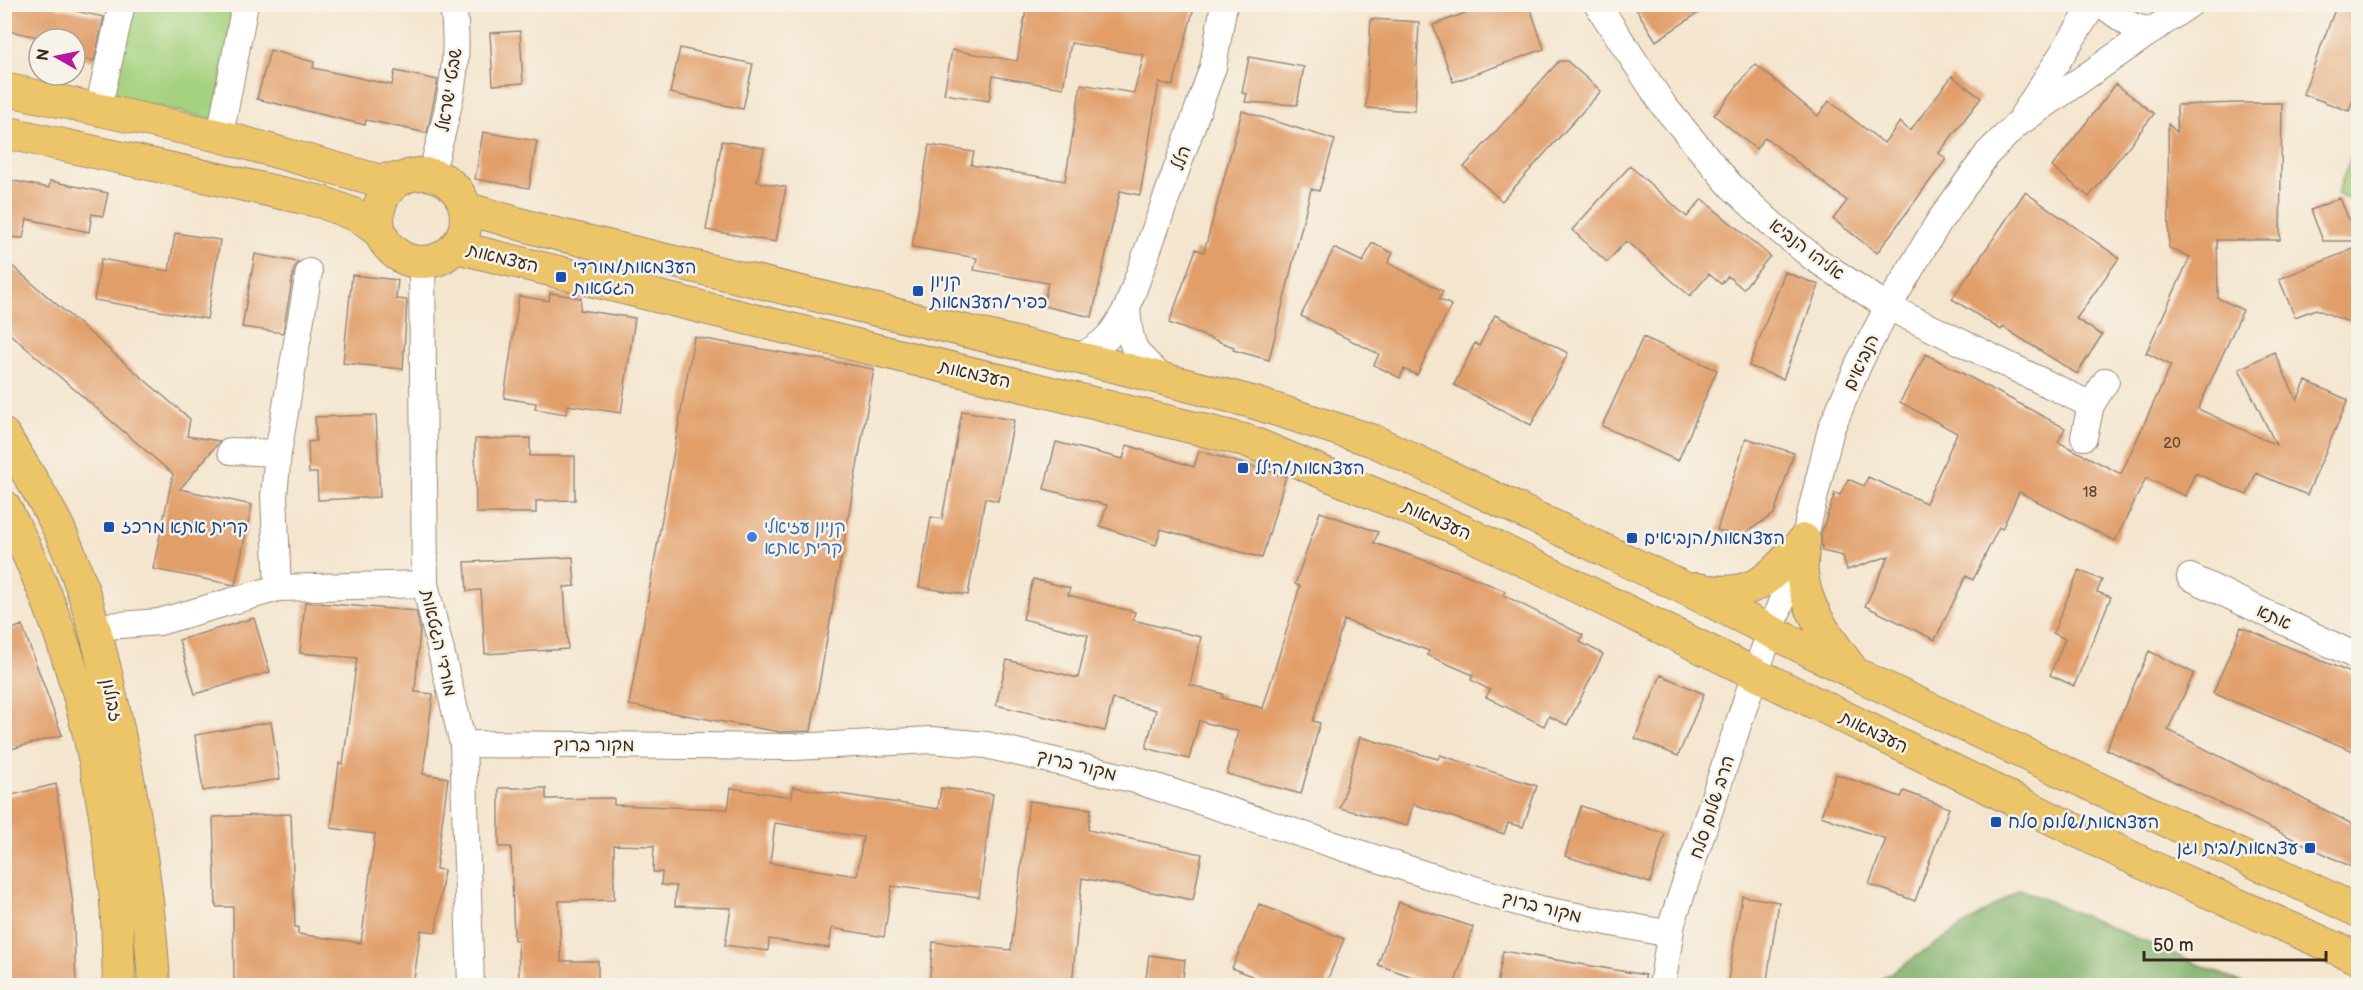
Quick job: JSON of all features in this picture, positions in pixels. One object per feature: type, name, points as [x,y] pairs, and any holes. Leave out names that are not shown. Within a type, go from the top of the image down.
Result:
[{"type":"main road","points":[[4,89],[220,136],[377,180],[431,174],[453,186],[461,196],[466,222],[456,247],[435,261],[408,260],[396,254],[386,244],[380,232],[379,207],[384,195],[400,179]]},
{"type":"main road","points":[[4,132],[322,202],[358,216],[380,232]]},
{"type":"main road","name":"העצמאות","points":[[465,208],[544,231],[1252,402],[1374,441],[1680,586],[1854,673],[2358,911]]},
{"type":"main road","name":"העצמאות","points":[[456,247],[1248,441],[1463,531],[2145,864],[2358,958]]},
{"type":"main road","name":"זבולון","points":[[4,435],[59,530],[94,627],[106,670],[141,847],[148,897],[154,986]]},
{"type":"main road","name":"זבולון","points":[[4,506],[28,552],[64,644],[95,755],[115,890],[119,986]]},
{"type":"main road","points":[[1680,586],[1710,592],[1748,590],[1760,585],[1776,571],[1804,540]]},
{"type":"main road","points":[[1804,540],[1802,574],[1810,606],[1829,639],[1854,673]]},
{"type":"street","points":[[98,109],[122,4]]},
{"type":"street","points":[[220,136],[245,4]]},
{"type":"street","name":"שבטי ישראל","points":[[431,174],[448,114],[457,65],[457,32],[453,4]]},
{"type":"street","name":"הלל","points":[[1077,358],[1097,348],[1112,334],[1127,308],[1213,67],[1224,4]]},
{"type":"street","name":"אליהו הנביא","points":[[1597,4],[1664,106],[1731,186],[1815,259],[1888,308],[2091,405]]},
{"type":"street","name":"הנביאים","points":[[2016,125],[2094,4]]},
{"type":"street","points":[[2101,4],[2132,26],[2152,32]]},
{"type":"street","name":"הנביאים","points":[[1771,631],[1804,540],[1831,429],[1860,361],[1938,223],[1988,153],[2016,125],[2190,4]]},
{"type":"street","name":"מורדי הגטאות","points":[[422,262],[424,584],[462,744],[471,986]]},
{"type":"street","points":[[278,588],[274,496],[278,453],[309,272]]},
{"type":"street","name":"הלל","points":[[1127,308],[1129,336],[1138,356],[1165,380]]},
{"type":"street","points":[[2084,437],[2091,405],[2106,381]]},
{"type":"street","points":[[231,451],[278,453]]},
{"type":"street","name":"אתא","points":[[2190,577],[2357,652]]},
{"type":"street","points":[[94,627],[159,622],[278,588],[424,584]]},
{"type":"street","name":"הרב שלום סלח","points":[[1662,986],[1670,934],[1771,631]]},
{"type":"street","name":"מקור ברוך","points":[[462,744],[795,747],[932,740],[986,745],[1132,779],[1427,875],[1540,909],[1670,934]]},
{"type":"green space","points":[[128,5],[236,5],[214,120],[106,95]]},
{"type":"green space","points":[[2358,139],[2358,203],[2337,194]]},
{"type":"green space","points":[[2020,889],[2247,985],[1872,985]]},
{"type":"building","points":[[4,4],[56,4],[56,7],[104,17],[94,61],[87,60],[87,27],[27,27],[27,35],[4,30]]},
{"type":"building","points":[[1027,4],[1169,4],[1193,11],[1173,86],[1159,82],[1140,195],[1120,191],[1092,317],[1043,306],[1048,283],[974,270],[977,258],[912,247],[929,145],[974,152],[971,165],[1065,181],[1081,84],[1134,93],[1144,55],[1071,43],[1063,88],[993,76],[989,101],[944,94],[952,50],[1017,61]]},
{"type":"building","points":[[1489,4],[1529,4],[1544,49],[1453,82],[1433,25]]},
{"type":"building","points":[[1633,4],[1712,4],[1656,41]]},
{"type":"building","points":[[2337,4],[2358,13],[2358,85],[2349,111],[2303,94]]},
{"type":"building","points":[[1371,19],[1419,22],[1415,111],[1366,108]]},
{"type":"building","points":[[520,31],[523,83],[493,85],[490,33]]},
{"type":"building","points":[[680,48],[753,64],[743,109],[670,93]]},
{"type":"building","points":[[270,50],[314,62],[313,68],[392,85],[395,71],[438,80],[427,133],[366,120],[365,125],[257,99]]},
{"type":"building","points":[[1249,57],[1304,67],[1297,105],[1245,102],[1247,94],[1242,93]]},
{"type":"building","points":[[1559,61],[1567,61],[1601,91],[1502,201],[1464,167]]},
{"type":"building","points":[[1755,64],[1818,116],[1829,101],[1884,143],[1900,122],[1910,131],[1952,76],[1981,98],[1939,153],[1946,159],[1877,253],[1833,219],[1847,201],[1765,137],[1756,149],[1714,115]]},
{"type":"building","points":[[2116,84],[2154,114],[2089,197],[2052,167]]},
{"type":"building","points":[[2282,103],[2280,240],[2217,240],[2218,298],[2243,310],[2198,409],[2276,445],[2239,369],[2274,352],[2297,400],[2306,381],[2348,400],[2307,495],[2256,473],[2247,495],[2195,473],[2185,496],[2146,478],[2115,541],[2019,492],[2002,529],[1999,527],[1973,580],[1966,576],[1935,640],[1865,606],[1889,556],[1847,570],[1843,556],[1822,551],[1821,534],[1835,493],[1840,495],[1848,479],[1864,486],[1868,477],[1926,503],[1957,433],[1900,402],[1926,354],[2065,428],[2058,442],[2121,474],[2171,365],[2146,353],[2190,257],[2169,248],[2168,124],[2177,132],[2177,105]]},
{"type":"building","points":[[1242,111],[1335,140],[1319,191],[1311,189],[1269,360],[1233,350],[1234,347],[1169,323],[1196,249],[1204,252]]},
{"type":"building","points":[[483,132],[537,141],[529,188],[475,179]]},
{"type":"building","points":[[722,141],[764,148],[757,182],[786,187],[776,242],[706,230]]},
{"type":"building","points":[[1630,166],[1687,217],[1702,199],[1770,256],[1743,289],[1728,276],[1721,284],[1709,274],[1690,296],[1626,241],[1607,262],[1572,230]]},
{"type":"building","points":[[4,179],[49,188],[50,181],[108,193],[103,216],[92,214],[89,232],[27,219],[23,238],[4,237]]},
{"type":"building","points":[[2025,192],[2119,258],[2076,319],[2102,335],[2077,374],[2003,327],[2001,330],[1952,299]]},
{"type":"building","points":[[2340,198],[2358,241],[2323,241],[2311,210]]},
{"type":"building","points":[[175,233],[220,240],[207,319],[94,300],[101,259],[169,271]]},
{"type":"building","points":[[1372,243],[1393,253],[1388,263],[1443,291],[1439,299],[1451,305],[1417,375],[1404,369],[1400,378],[1374,365],[1379,354],[1301,316],[1334,248],[1363,262]]},
{"type":"building","points":[[2358,247],[2358,326],[2316,309],[2295,317],[2279,279]]},
{"type":"building","points":[[255,254],[298,262],[294,269],[283,333],[242,327]]},
{"type":"building","points":[[4,259],[190,419],[187,436],[220,441],[180,489],[252,505],[235,585],[153,569],[173,474],[4,329]]},
{"type":"building","points":[[1785,272],[1819,285],[1783,379],[1749,366]]},
{"type":"building","points":[[352,275],[398,280],[396,299],[407,300],[403,369],[343,363]]},
{"type":"building","points":[[550,293],[581,298],[580,310],[635,318],[621,413],[568,405],[566,414],[535,409],[536,403],[504,398],[519,296],[549,301]]},
{"type":"building","points":[[1495,315],[1568,353],[1531,425],[1454,385],[1475,343],[1479,346]]},
{"type":"building","name":"קניון עזיאלי קרית אתא","points":[[694,337],[874,369],[811,731],[780,732],[629,705]]},
{"type":"building","points":[[1643,337],[1717,370],[1678,461],[1602,426]]},
{"type":"building","points":[[962,411],[1014,420],[998,501],[985,498],[968,595],[919,587],[931,517],[942,519]]},
{"type":"building","points":[[376,415],[380,497],[318,500],[317,473],[309,473],[308,442],[316,441],[315,417]]},
{"type":"building","points":[[530,438],[530,456],[575,456],[575,500],[536,501],[536,513],[476,513],[475,439]]},
{"type":"building","points":[[1746,438],[1794,453],[1774,514],[1739,537],[1717,530]]},
{"type":"building","points":[[1056,442],[1123,459],[1127,445],[1194,467],[1199,451],[1286,476],[1262,558],[1161,529],[1156,545],[1100,526],[1107,505],[1044,489]]},
{"type":"building","points":[[1320,512],[1378,532],[1374,543],[1462,573],[1505,591],[1503,595],[1583,635],[1580,642],[1603,654],[1567,725],[1549,716],[1544,726],[1486,697],[1490,690],[1471,680],[1473,675],[1427,655],[1429,651],[1344,620],[1313,721],[1320,723],[1301,794],[1227,774],[1238,731],[1199,721],[1189,759],[1146,748],[1156,710],[1113,699],[1105,731],[996,705],[1007,660],[1078,678],[1088,635],[1023,619],[1033,579],[1070,588],[1068,595],[1135,612],[1133,620],[1201,637],[1190,685],[1223,694],[1222,698],[1263,708],[1300,586],[1295,584]]},
{"type":"building","points":[[573,557],[575,586],[564,587],[568,649],[485,654],[481,590],[467,591],[465,562]]},
{"type":"building","points":[[2079,570],[2102,580],[2097,592],[2111,597],[2074,686],[2050,675],[2065,639],[2053,633]]},
{"type":"building","points":[[305,602],[416,611],[420,629],[415,692],[433,694],[423,774],[448,778],[436,869],[444,870],[436,932],[421,930],[413,986],[324,986],[298,982],[298,986],[234,986],[233,907],[216,907],[213,817],[291,814],[295,927],[298,927],[298,934],[361,943],[375,834],[331,828],[339,763],[343,764],[357,658],[300,653]]},
{"type":"building","points":[[254,618],[270,672],[195,694],[179,640]]},
{"type":"building","points":[[22,625],[62,735],[4,751],[4,633]]},
{"type":"building","points":[[2241,627],[2358,676],[2358,753],[2213,693]]},
{"type":"building","points":[[2149,651],[2194,673],[2168,730],[2358,827],[2358,870],[2106,749]]},
{"type":"building","points":[[1661,675],[1704,694],[1678,756],[1635,738]]},
{"type":"building","points":[[271,722],[280,779],[203,791],[195,735]]},
{"type":"building","points":[[1360,737],[1438,759],[1440,755],[1537,786],[1523,827],[1508,823],[1504,834],[1413,804],[1407,826],[1340,808]]},
{"type":"building","points":[[1836,774],[1901,797],[1904,791],[1949,808],[1915,901],[1869,884],[1886,839],[1821,816]]},
{"type":"building","points":[[56,784],[73,904],[76,986],[4,986],[4,797]]},
{"type":"building","points":[[793,787],[938,809],[941,788],[993,794],[979,897],[892,886],[884,937],[832,928],[829,948],[769,939],[768,951],[725,945],[731,908],[675,906],[676,886],[661,885],[662,872],[653,872],[654,846],[614,845],[614,900],[559,901],[561,961],[598,961],[598,986],[519,986],[518,940],[514,940],[511,847],[499,847],[499,788],[546,788],[546,799],[614,798],[614,805],[728,809],[731,788],[792,797]],"holes":[[[775,823],[863,837],[857,876],[770,863]]]},
{"type":"building","points":[[1029,801],[1091,809],[1088,830],[1202,854],[1193,900],[1082,878],[1072,986],[929,986],[933,942],[1011,950]]},
{"type":"building","points":[[1581,806],[1665,834],[1650,883],[1565,856]]},
{"type":"building","points":[[1742,896],[1779,902],[1766,986],[1727,986]]},
{"type":"building","points":[[1399,902],[1473,927],[1454,986],[1439,986],[1378,965]]},
{"type":"building","points":[[1259,904],[1344,939],[1325,986],[1275,986],[1232,968]]},
{"type":"building","points":[[1503,951],[1645,975],[1645,986],[1497,986]]},
{"type":"building","points":[[1149,955],[1185,960],[1182,986],[1145,986]]},
{"type":"place","name":"העצמאות/מורדי הגטאות","points":[[561,277]]},
{"type":"place","name":"קניון כפיר/העצמאות","points":[[918,291]]},
{"type":"place","name":"העצמאות/הילל","points":[[1243,468]]},
{"type":"place","name":"קרית אתא מרכז","points":[[109,527]]},
{"type":"place","name":"קניון עזיאלי קרית אתא","points":[[752,537]]},
{"type":"place","name":"העצמאות/הנביאים","points":[[1632,538]]},
{"type":"place","name":"העצמאות/שלום סלח","points":[[1996,822]]},
{"type":"place","name":"עצמאות/בית וגן","points":[[2310,848]]}]
